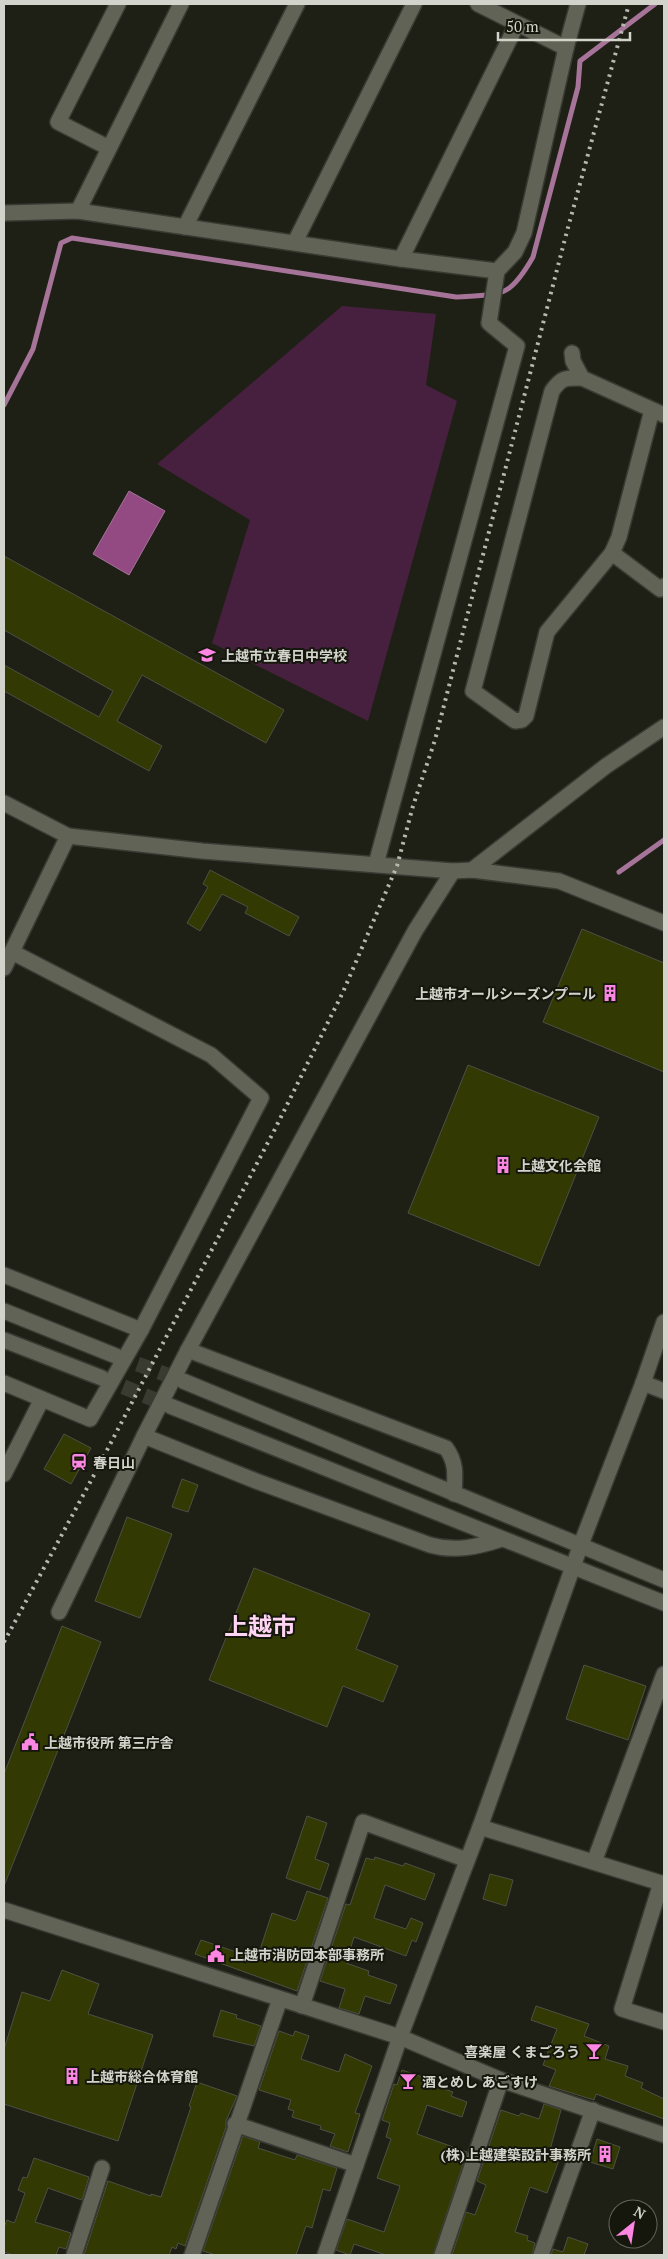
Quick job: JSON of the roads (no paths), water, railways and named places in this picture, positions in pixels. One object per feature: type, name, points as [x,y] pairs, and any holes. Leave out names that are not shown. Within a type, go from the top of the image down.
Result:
[{"type":"street","points":[[109,148],[58,122],[118,4]]},
{"type":"street","points":[[78,211],[181,4]]},
{"type":"street","points":[[186,227],[297,4]]},
{"type":"street","points":[[295,242],[414,4]]},
{"type":"street","points":[[478,4],[566,48]]},
{"type":"street","points":[[376,864],[517,346],[489,323],[497,271],[514,252],[524,233],[566,48],[578,4]]},
{"type":"street","points":[[402,259],[517,24]]},
{"type":"street","points":[[4,213],[78,211],[402,259],[497,271]]},
{"type":"street","points":[[572,353],[573,360],[582,378]]},
{"type":"street","points":[[582,378],[658,412],[619,537],[612,553],[547,632],[526,716],[515,721],[474,691],[552,391],[560,380],[582,378]]},
{"type":"street","points":[[612,553],[660,589],[664,586]]},
{"type":"street","points":[[472,870],[606,766],[664,727]]},
{"type":"street","points":[[4,803],[68,836],[202,851],[453,871],[472,870],[558,882],[664,923]]},
{"type":"street","points":[[4,968],[68,836]]},
{"type":"street","points":[[59,1612],[188,1350],[415,931],[453,871]]},
{"type":"street","points":[[4,1383],[90,1419],[141,1330],[261,1098],[211,1055],[12,952]]},
{"type":"street","points":[[4,1275],[141,1330]]},
{"type":"street","points":[[4,1311],[116,1356]]},
{"type":"street","points":[[325,2255],[400,2037],[468,1860],[580,1547],[643,1383],[664,1322]]},
{"type":"street","points":[[4,1340],[102,1378]]},
{"type":"street","points":[[188,1350],[446,1448],[452,1456],[455,1468],[454,1494]]},
{"type":"street","points":[[183,1381],[580,1547],[664,1580]]},
{"type":"street","points":[[643,1383],[664,1391]]},
{"type":"street","points":[[4,1474],[42,1399]]},
{"type":"street","points":[[170,1406],[664,1603]]},
{"type":"street","points":[[144,1436],[265,1484],[447,1550],[479,1547],[502,1539]]},
{"type":"street","points":[[594,1862],[664,1674]]},
{"type":"street","points":[[302,2006],[363,1822],[468,1860]]},
{"type":"street","points":[[480,1827],[663,1883],[622,2009],[664,2022]]},
{"type":"street","points":[[4,1910],[400,2037],[501,2080],[664,2135]]},
{"type":"street","points":[[192,2255],[235,2124],[280,1999]]},
{"type":"street","points":[[442,2255],[501,2080]]},
{"type":"street","points":[[541,2255],[593,2110]]},
{"type":"street","points":[[235,2124],[356,2165]]},
{"type":"street","points":[[74,2255],[102,2168]]},
{"type":"waterway","points":[[4,405],[33,349],[61,243],[72,238],[456,297],[503,292],[517,281],[533,257],[578,87],[580,61],[655,4]]},
{"type":"waterway","points":[[619,872],[664,840]]},
{"type":"tunnel","points":[[116,1356],[183,1381]]},
{"type":"tunnel","points":[[102,1378],[170,1406]]},
{"type":"railway","points":[[4,1642],[94,1475],[275,1129],[343,992],[397,866],[413,806],[435,740],[566,235],[629,4]]},
{"type":"place","name":"上越市立春日中学校","points":[[207,655]]},
{"type":"place","name":"上越市オールシーズンプール","points":[[610,993]]},
{"type":"place","name":"上越文化会館","points":[[503,1165]]},
{"type":"place","name":"春日山","points":[[79,1462]]},
{"type":"place","name":"上越市役所 第三庁舎","points":[[30,1742]]},
{"type":"place","name":"上越市消防団本部事務所","points":[[216,1954]]},
{"type":"place","name":"喜楽屋 くまごろう","points":[[594,2051]]},
{"type":"place","name":"上越市総合体育館","points":[[72,2076]]},
{"type":"place","name":"酒とめし あごすけ","points":[[408,2081]]},
{"type":"place","name":"(株)上越建築設計事務所","points":[[605,2154]]},
{"type":"district","name":"上越市","points":[[260,1626]]}]
